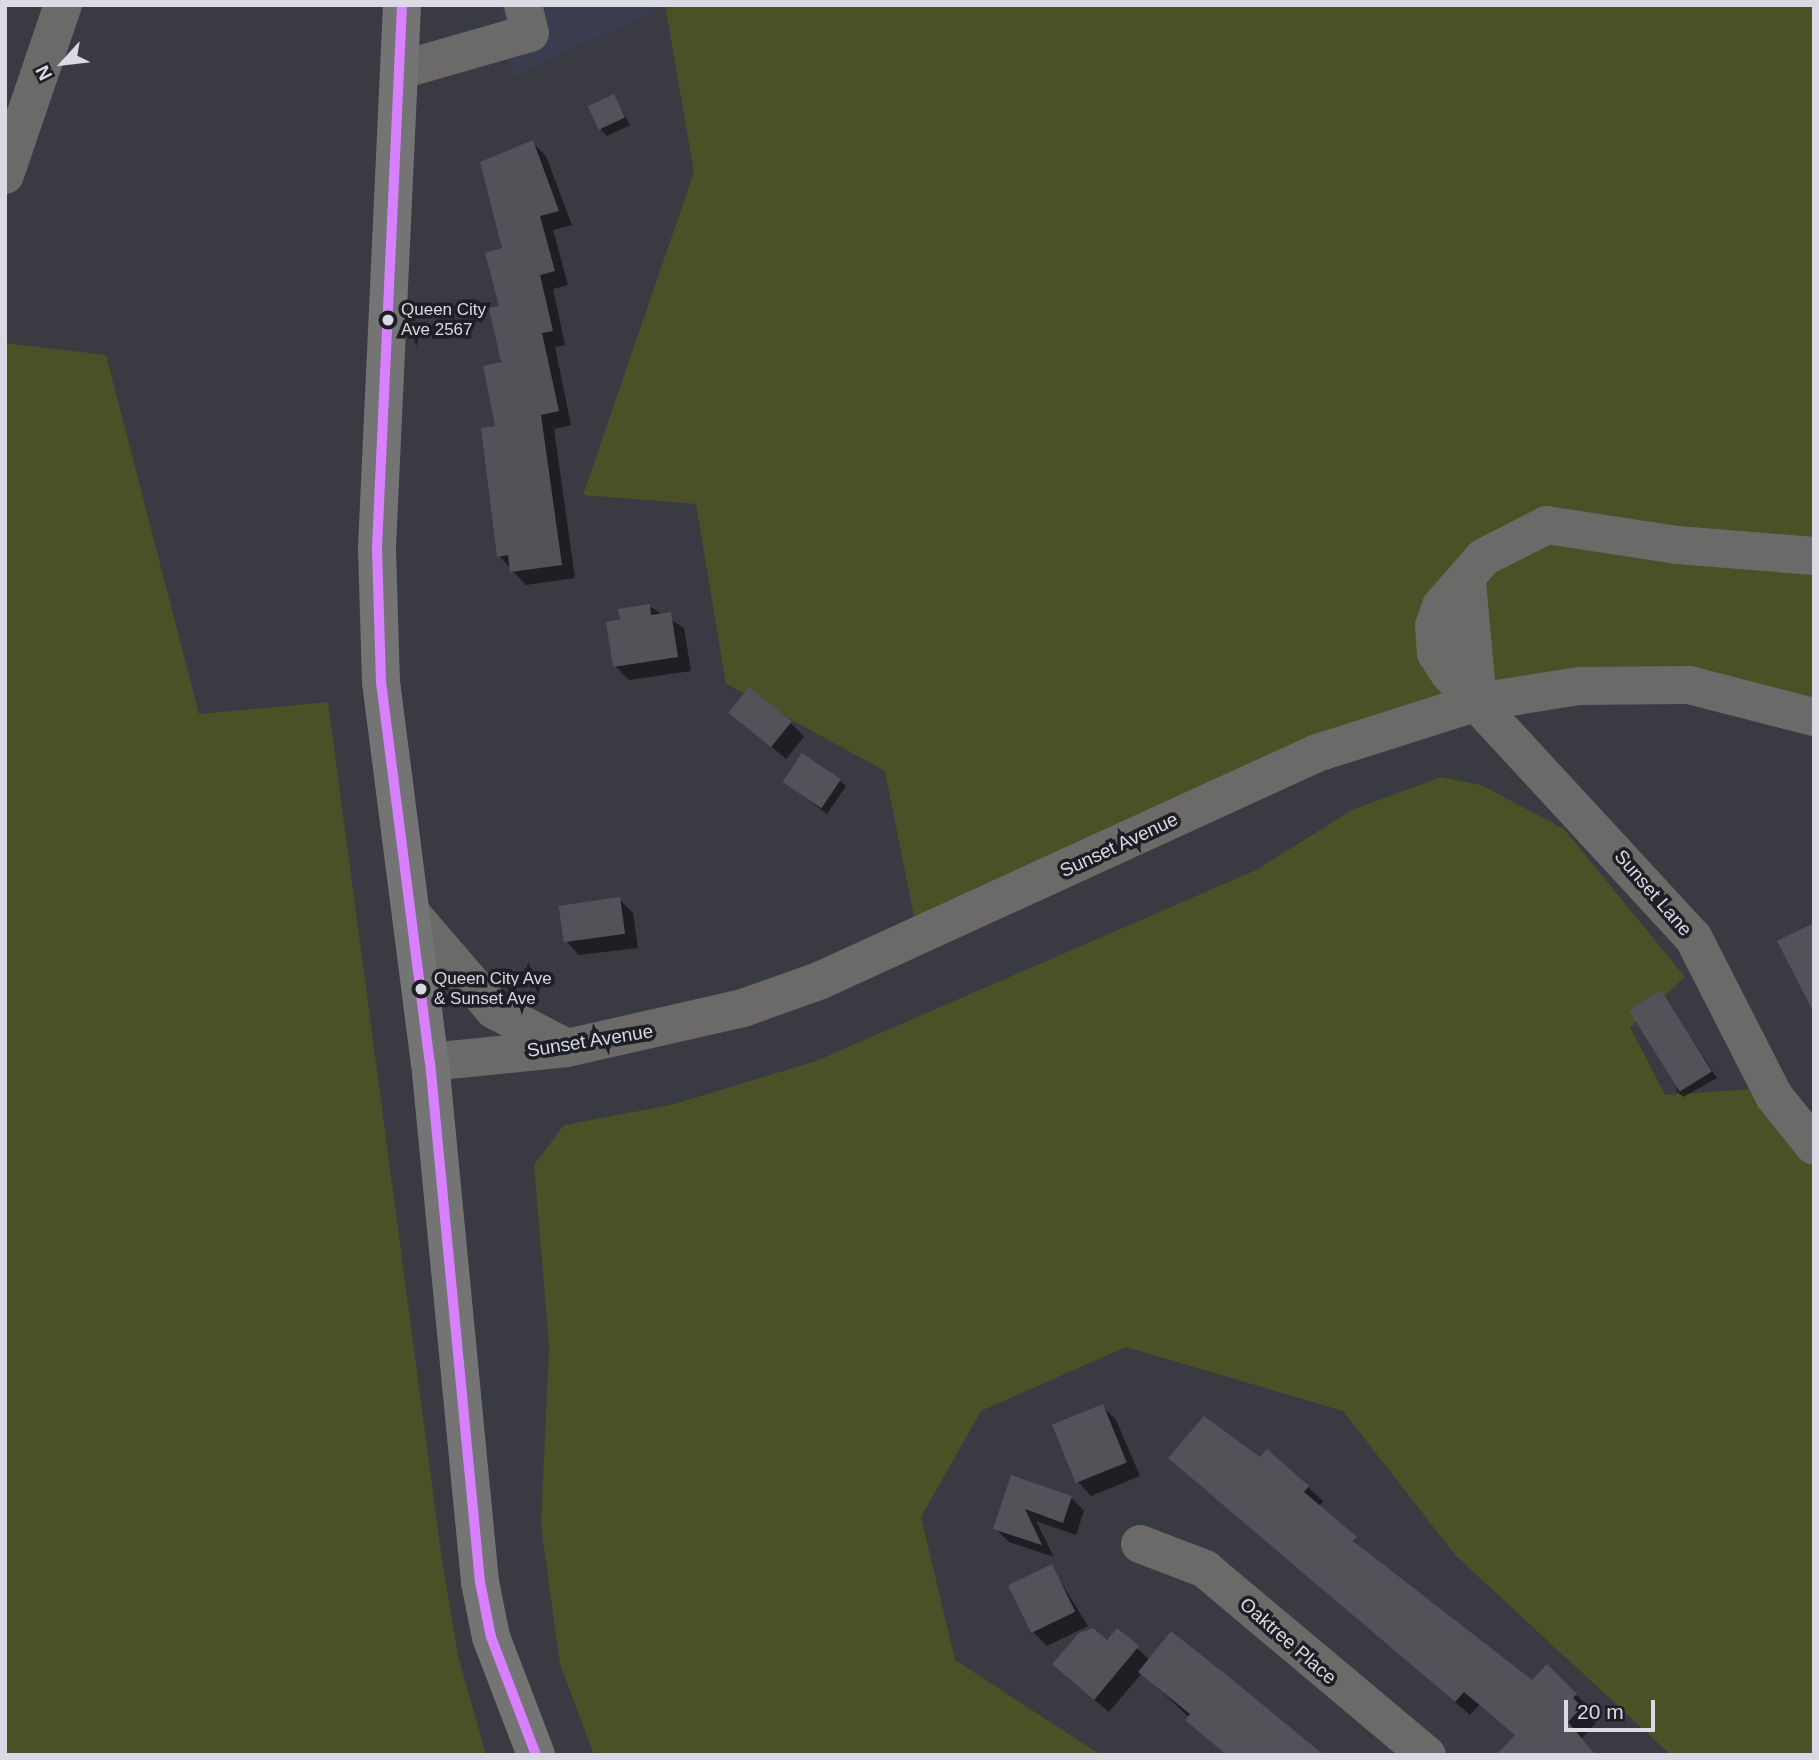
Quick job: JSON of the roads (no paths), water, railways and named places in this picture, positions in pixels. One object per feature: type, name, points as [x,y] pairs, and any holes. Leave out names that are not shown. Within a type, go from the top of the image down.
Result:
[{"type":"main road","points":[[402,5],[377,548],[381,682],[430,1062],[480,1581],[509,1693],[536,1755]]},
{"type":"street","points":[[5,175],[63,5]]},
{"type":"street","points":[[401,70],[530,33],[523,5]]},
{"type":"street","points":[[1478,702],[1467,582],[1483,557],[1547,525],[1676,545],[1814,556]]},
{"type":"street","name":"Sunset Avenue","points":[[430,1062],[567,1048],[663,1030],[821,980],[1317,753],[1478,702],[1578,687],[1689,685],[1814,717]]},
{"type":"street","name":"Sunset Lane","points":[[1478,702],[1693,937],[1774,1096],[1814,1146]]},
{"type":"street","points":[[411,912],[494,1010],[567,1048]]},
{"type":"street","name":"Oaktree Place","points":[[1140,1544],[1205,1569],[1427,1755]]},
{"type":"place","name":"Queen City Ave 2567","points":[[388,320]]},
{"type":"place","name":"Queen City Ave & Sunset Ave","points":[[421,989]]}]
